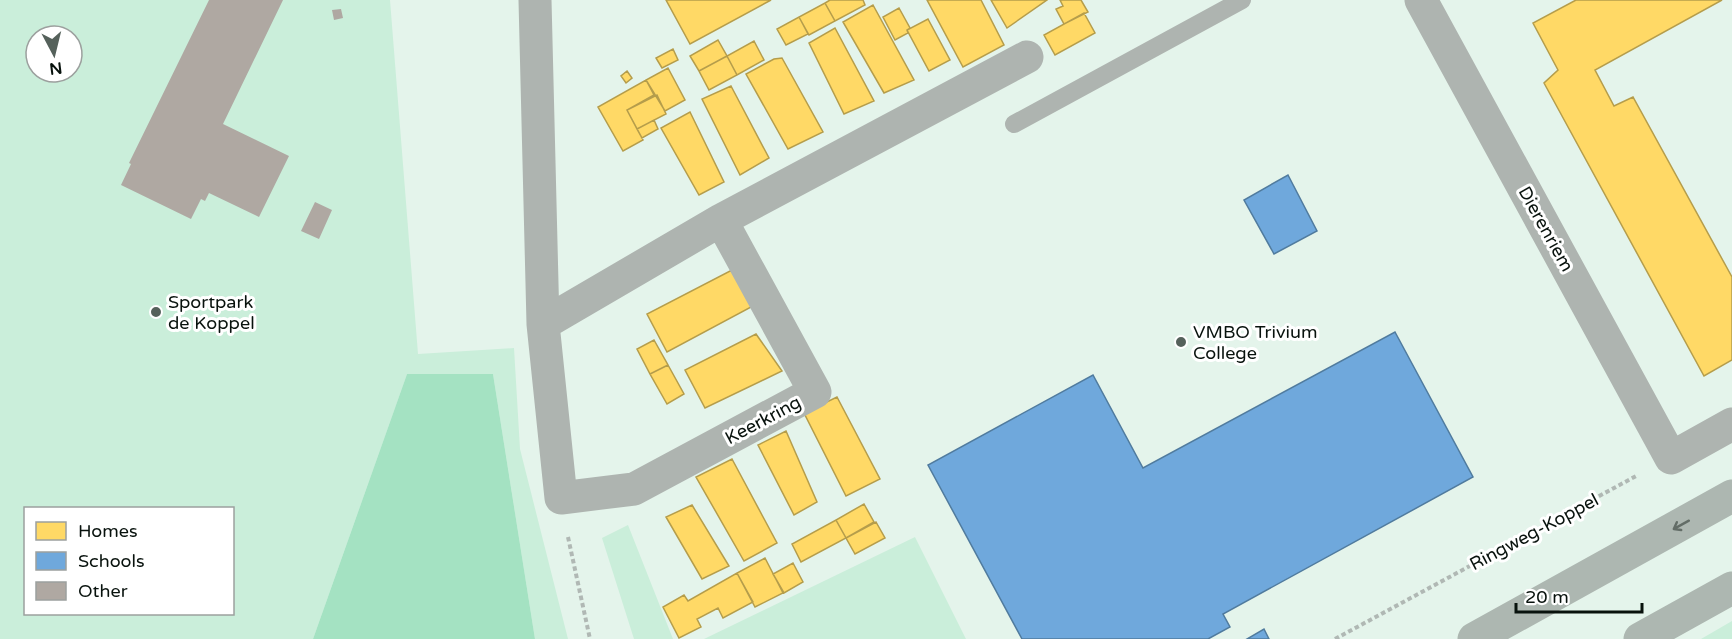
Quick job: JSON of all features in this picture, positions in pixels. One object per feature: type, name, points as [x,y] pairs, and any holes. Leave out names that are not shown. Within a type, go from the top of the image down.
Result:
[{"type":"main road","points":[[1474,639],[1732,496]]},
{"type":"main road","points":[[1640,639],[1732,588]]},
{"type":"street","points":[[535,0],[543,324],[561,498]]},
{"type":"street","name":"Dierenriem","points":[[1421,0],[1671,458]]},
{"type":"street","points":[[543,324],[721,220],[1027,57]]},
{"type":"street","name":"Keerkring","points":[[561,498],[634,489],[815,392],[721,220]]},
{"type":"street","points":[[1671,458],[1732,424]]},
{"type":"lane","points":[[1014,124],[1242,0]]},
{"type":"path","name":"Ringweg-Koppel","points":[[1335,639],[1671,458]]},
{"type":"path","points":[[561,498],[590,639]]},
{"type":"shaded area","name":"Sportpark de Koppel","points":[[0,0],[390,0],[418,354],[514,348],[520,449],[568,639],[535,639],[493,374],[407,374],[313,639],[0,639]]},
{"type":"shaded area","points":[[407,374],[493,374],[535,639],[313,639]]},
{"type":"shaded area","points":[[628,525],[673,639],[634,639],[602,538]]},
{"type":"shaded area","points":[[915,537],[966,639],[704,639]]},
{"type":"shaded area","points":[[1732,621],[1732,639],[1701,639]]},
{"type":"building: Homes","points":[[666,0],[771,0],[690,44]]},
{"type":"building: Homes","points":[[830,0],[863,0],[865,5],[835,21],[825,3]]},
{"type":"building: Homes","points":[[927,0],[981,0],[1004,45],[963,67]]},
{"type":"building: Homes","points":[[991,0],[1047,0],[1007,28]]},
{"type":"building: Homes","points":[[1060,0],[1081,0],[1088,12],[1064,24],[1056,9],[1063,6]]},
{"type":"building: Homes","points":[[1576,0],[1722,0],[1595,70],[1614,106],[1633,97],[1732,277],[1732,360],[1704,376],[1544,83],[1558,70],[1533,23]]},
{"type":"building: Homes","points":[[825,3],[835,21],[809,35],[799,17]]},
{"type":"building: Homes","points":[[873,5],[914,80],[884,93],[843,22]]},
{"type":"building: Homes","points":[[899,8],[910,28],[907,30],[908,33],[895,40],[883,17]]},
{"type":"building: Homes","points":[[1084,13],[1095,33],[1055,55],[1044,35]]},
{"type":"building: Homes","points":[[799,17],[808,34],[786,45],[777,29]]},
{"type":"building: Homes","points":[[928,19],[950,60],[929,71],[907,30]]},
{"type":"building: Homes","points":[[835,28],[874,101],[844,114],[809,43]]},
{"type":"building: Homes","points":[[718,40],[727,56],[699,71],[690,56]]},
{"type":"building: Homes","points":[[754,41],[764,60],[737,75],[727,56]]},
{"type":"building: Homes","points":[[673,49],[678,60],[662,68],[656,58]]},
{"type":"building: Homes","points":[[727,56],[737,75],[709,90],[699,71]]},
{"type":"building: Homes","points":[[782,58],[823,132],[788,149],[746,74],[774,59]]},
{"type":"building: Homes","points":[[668,68],[685,100],[665,111],[646,80]]},
{"type":"building: Homes","points":[[627,71],[632,78],[626,83],[621,76]]},
{"type":"building: Homes","points":[[646,80],[654,95],[627,110],[643,140],[623,151],[598,107]]},
{"type":"building: Homes","points":[[731,86],[769,158],[740,175],[702,99]]},
{"type":"building: Homes","points":[[657,95],[666,114],[637,129],[627,110]]},
{"type":"building: Homes","points":[[690,112],[724,182],[699,195],[661,128]]},
{"type":"building: Homes","points":[[654,120],[658,129],[642,138],[637,129]]},
{"type":"building: Homes","points":[[732,270],[753,306],[667,352],[647,314]]},
{"type":"building: Homes","points":[[756,334],[782,371],[705,408],[685,370]]},
{"type":"building: Homes","points":[[654,340],[668,365],[650,374],[637,349]]},
{"type":"building: Homes","points":[[668,365],[684,394],[667,404],[650,374]]},
{"type":"building: Homes","points":[[837,397],[880,479],[846,496],[804,413]]},
{"type":"building: Homes","points":[[786,431],[817,502],[794,515],[758,445]]},
{"type":"building: Homes","points":[[732,459],[777,543],[744,561],[696,477]]},
{"type":"building: Homes","points":[[864,504],[874,522],[846,538],[836,520]]},
{"type":"building: Homes","points":[[692,505],[729,566],[702,579],[666,517]]},
{"type":"building: Homes","points":[[836,520],[846,538],[801,562],[792,544]]},
{"type":"building: Homes","points":[[876,522],[885,538],[855,554],[846,538]]},
{"type":"building: Homes","points":[[765,558],[783,593],[755,607],[737,573]]},
{"type":"building: Homes","points":[[793,563],[803,582],[784,593],[773,574]]},
{"type":"building: Homes","points":[[737,573],[753,602],[723,618],[718,608],[697,619],[701,627],[679,638],[663,607],[684,595],[688,601]]},
{"type":"building: Schools","points":[[1288,175],[1317,231],[1274,254],[1244,200]]},
{"type":"building: Schools","points":[[1395,332],[1473,477],[1223,614],[1230,627],[1208,639],[1022,639],[928,465],[1093,375],[1143,468]]},
{"type":"building: Schools","points":[[1264,629],[1269,639],[1247,639]]},
{"type":"building: Other","points":[[209,0],[283,0],[223,124],[289,156],[259,217],[209,193],[205,201],[201,199],[191,219],[121,185],[131,164],[129,163]]},
{"type":"building: Other","points":[[341,9],[343,18],[334,20],[332,10]]},
{"type":"building: Other","points":[[315,202],[332,210],[319,239],[301,231]]},
{"type":"place","name":"Sportpark de Koppel","points":[[156,312]]},
{"type":"place","name":"VMBO Trivium College","points":[[1181,342]]}]
